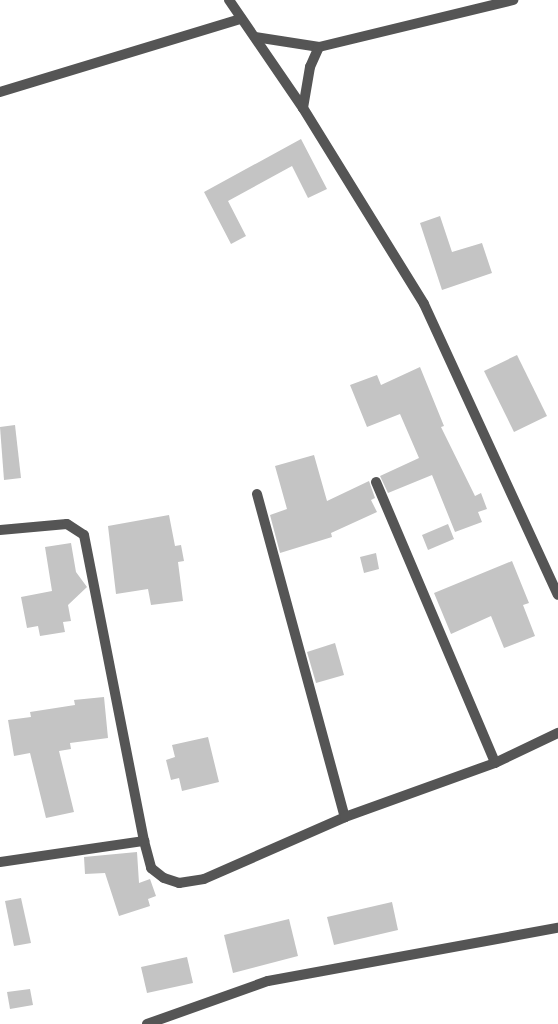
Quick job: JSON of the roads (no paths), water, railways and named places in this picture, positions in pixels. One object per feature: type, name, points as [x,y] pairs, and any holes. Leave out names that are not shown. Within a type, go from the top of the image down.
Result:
[{"type":"street","points":[[229,0],[303,108],[424,304],[558,595]]},
{"type":"street","points":[[255,37],[319,47],[513,0]]},
{"type":"street","points":[[0,92],[241,19]]},
{"type":"street","points":[[303,108],[310,67],[319,47]]},
{"type":"street","points":[[376,482],[495,763]]},
{"type":"street","points":[[257,494],[345,817]]},
{"type":"street","points":[[0,530],[67,524],[84,535],[144,841],[156,874],[179,883],[204,879],[345,817],[495,763],[558,733]]},
{"type":"street","points":[[0,862],[144,841]]},
{"type":"street","points":[[147,1024],[268,981],[558,928]]}]
